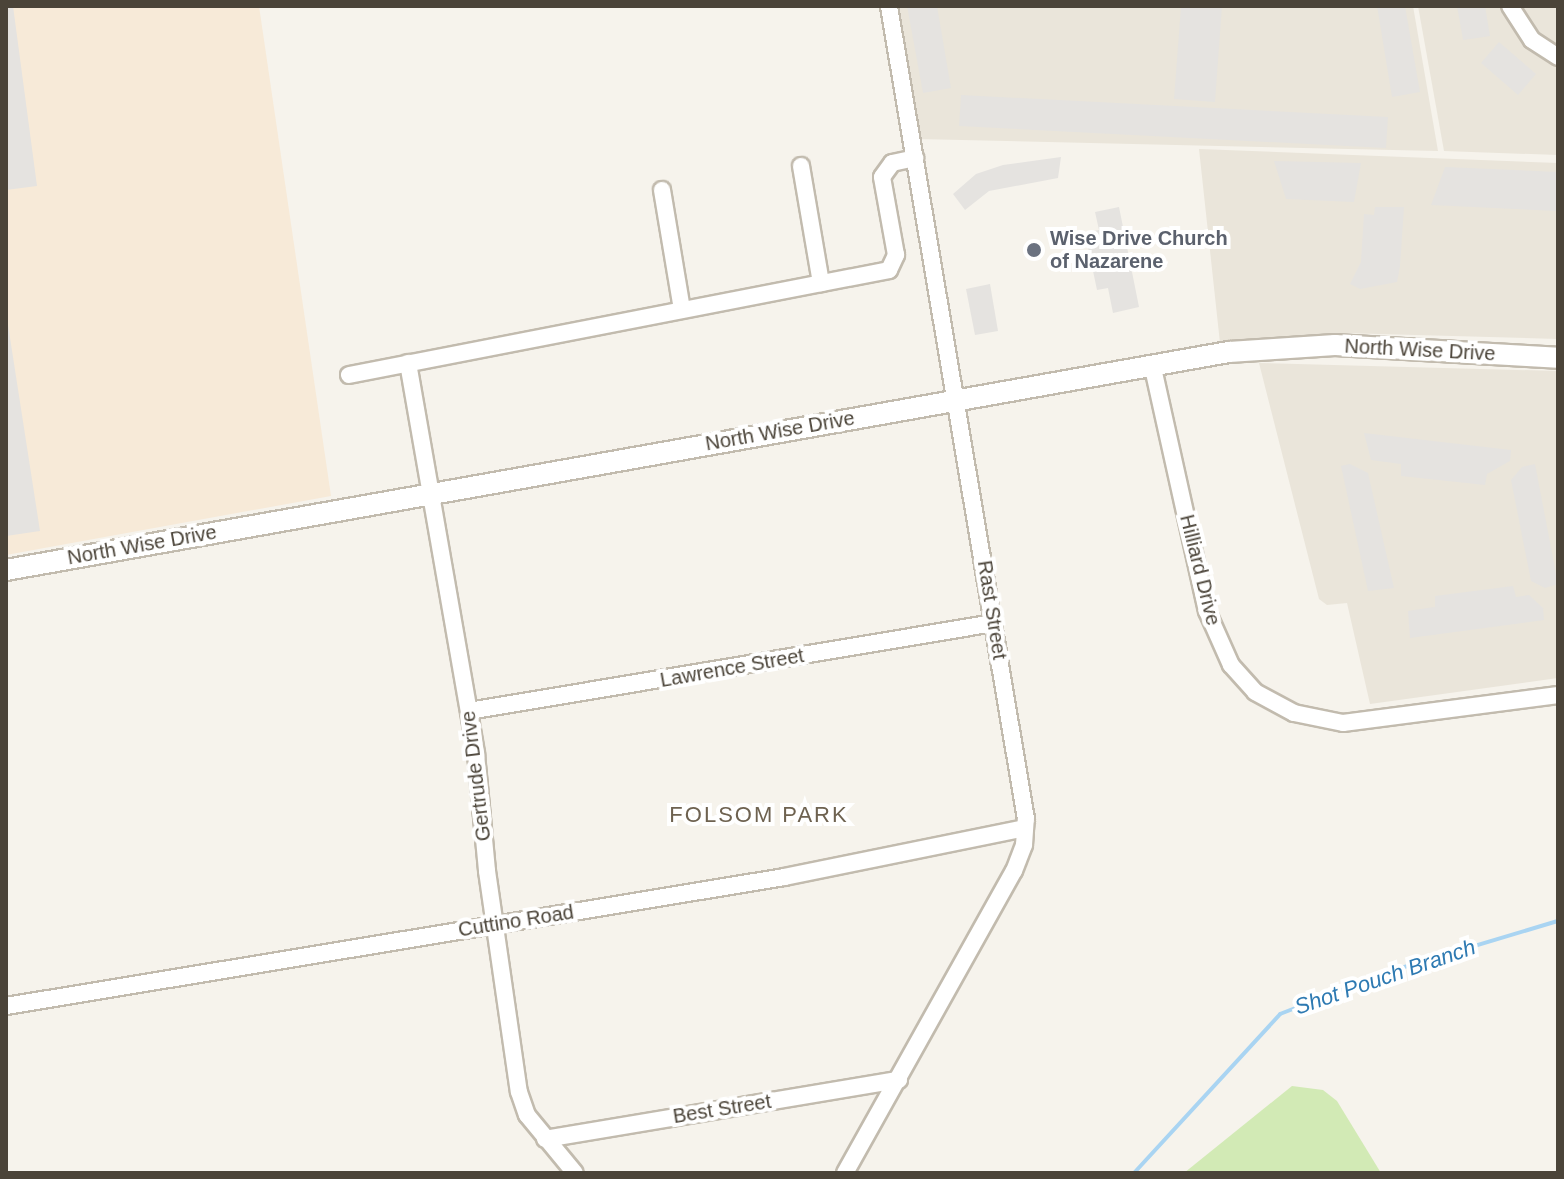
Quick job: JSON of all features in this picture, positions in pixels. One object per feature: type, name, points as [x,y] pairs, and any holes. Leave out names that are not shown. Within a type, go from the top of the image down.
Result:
[{"type":"street","name":"Rast Street","points":[[845,1173],[1014,871],[1024,828],[994,623],[889,6]]},
{"type":"street","points":[[1510,6],[1532,40],[1558,57]]},
{"type":"street","points":[[349,375],[882,273],[894,265],[882,177],[892,163],[915,158]]},
{"type":"street","points":[[801,166],[821,283]]},
{"type":"street","points":[[662,190],[682,309]]},
{"type":"street","name":"North Wise Drive","points":[[6,570],[431,491],[1153,368],[1229,352],[1335,345],[1558,358]]},
{"type":"street","name":"Gertrude Drive","points":[[408,363],[469,711],[494,925],[519,1092],[527,1115],[575,1173]]},
{"type":"street","name":"Hilliard Drive","points":[[1153,368],[1207,611],[1231,665],[1255,692],[1294,713],[1343,723],[1558,695]]},
{"type":"street","name":"Lawrence Street","points":[[469,711],[994,623]]},
{"type":"street","name":"Cuttino Road","points":[[6,1006],[784,877],[1024,828]]},
{"type":"street","name":"Best Street","points":[[545,1139],[899,1080]]},
{"type":"shaded area","points":[[6,6],[259,6],[331,496],[6,555]]},
{"type":"shaded area","points":[[6,6],[13,6],[37,186],[6,190]]},
{"type":"shaded area","points":[[896,6],[1413,6],[1438,151],[917,139]]},
{"type":"shaded area","points":[[907,6],[937,6],[951,88],[923,93]]},
{"type":"shaded area","points":[[1181,6],[1222,6],[1215,102],[1174,99]]},
{"type":"shaded area","points":[[1377,6],[1405,6],[1420,92],[1392,97]]},
{"type":"shaded area","points":[[1418,6],[1558,6],[1558,155],[1444,151]]},
{"type":"shaded area","points":[[1457,6],[1485,6],[1490,36],[1463,40]]},
{"type":"shaded area","points":[[1499,42],[1536,74],[1518,95],[1481,63]]},
{"type":"shaded area","points":[[961,95],[1388,117],[1386,148],[959,126]]},
{"type":"shaded area","points":[[1199,149],[1558,163],[1558,339],[1342,333],[1220,343]]},
{"type":"shaded area","points":[[1061,157],[1058,178],[989,191],[965,210],[953,194],[976,174],[1003,165]]},
{"type":"shaded area","points":[[1274,161],[1361,163],[1354,202],[1286,199]]},
{"type":"shaded area","points":[[1445,167],[1558,172],[1558,211],[1431,205]]},
{"type":"shaded area","points":[[1119,207],[1139,307],[1113,313],[1108,288],[1097,290],[1085,233],[1099,230],[1095,212]]},
{"type":"shaded area","points":[[1375,207],[1404,207],[1400,266],[1397,282],[1360,289],[1350,284],[1361,262],[1364,214],[1374,215]]},
{"type":"shaded area","points":[[990,284],[998,331],[975,335],[966,289]]},
{"type":"shaded area","points":[[6,312],[40,531],[6,536]]},
{"type":"shaded area","points":[[1259,363],[1558,371],[1558,678],[1370,704],[1347,603],[1327,605],[1319,599]]},
{"type":"shaded area","points":[[1364,433],[1511,450],[1510,461],[1487,474],[1485,485],[1401,476],[1401,464],[1371,460]]},
{"type":"shaded area","points":[[1350,464],[1368,473],[1394,588],[1368,591],[1341,466]]},
{"type":"shaded area","points":[[1535,464],[1558,584],[1545,588],[1531,581],[1511,480],[1522,467]]},
{"type":"shaded area","points":[[1513,586],[1516,597],[1529,595],[1543,608],[1544,620],[1410,638],[1408,611],[1435,607],[1435,596]]},
{"type":"green space","points":[[1292,1086],[1323,1090],[1337,1101],[1381,1173],[1184,1173]]},
{"type":"waterway","name":"Shot Pouch Branch","points":[[1134,1173],[1280,1014],[1391,971],[1558,921]]},
{"type":"place","name":"Wise Drive Church of Nazarene","points":[[1034,250]]},
{"type":"district","name":"FOLSOM PARK","points":[[759,815]]}]
